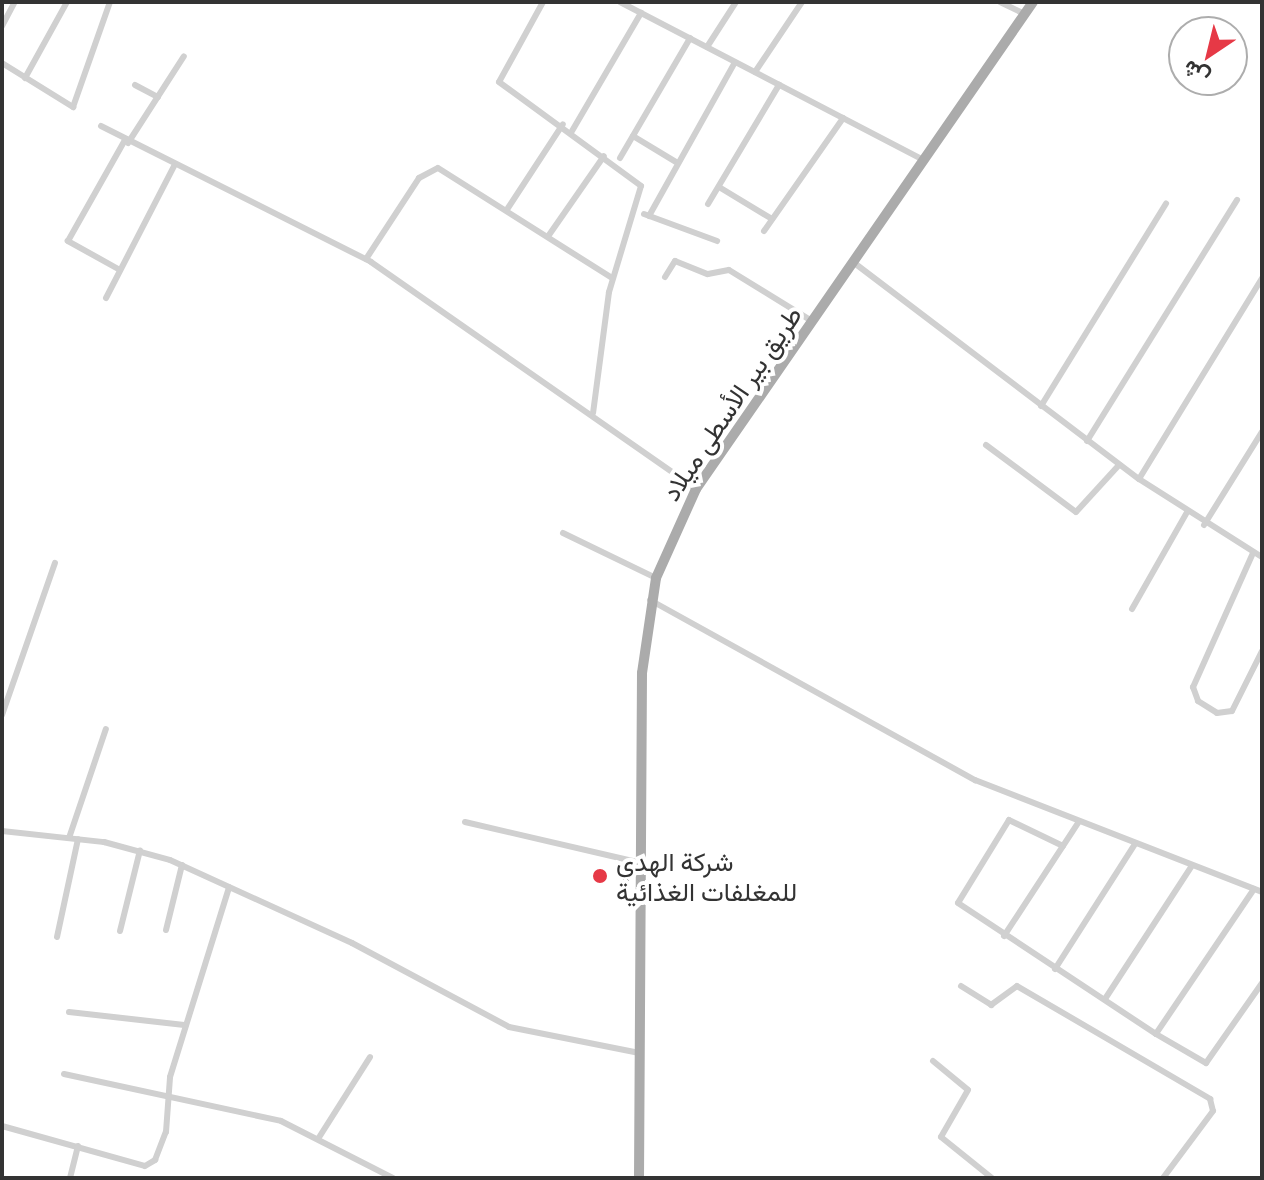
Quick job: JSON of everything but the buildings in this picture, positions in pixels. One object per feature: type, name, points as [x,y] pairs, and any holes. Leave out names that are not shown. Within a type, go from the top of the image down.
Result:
[{"type":"main road","name":"طريق بير الأسطى ميلاد","points":[[639,1178],[642,673],[650,600],[656,578],[696,489],[1033,2]]},
{"type":"street","points":[[2,26],[15,2]]},
{"type":"street","points":[[25,78],[67,2]]},
{"type":"street","points":[[2,63],[73,107],[110,2]]},
{"type":"street","points":[[543,2],[498,81],[563,124],[642,188],[612,278],[593,413]]},
{"type":"street","points":[[620,2],[924,160]]},
{"type":"street","points":[[707,47],[736,2]]},
{"type":"street","points":[[755,72],[802,2]]},
{"type":"street","points":[[1000,2],[1025,14]]},
{"type":"street","points":[[572,131],[641,13]]},
{"type":"street","points":[[620,158],[690,38]]},
{"type":"street","points":[[120,270],[68,241],[127,142],[184,56]]},
{"type":"street","points":[[717,241],[646,215],[735,62]]},
{"type":"street","points":[[135,85],[158,97]]},
{"type":"street","points":[[708,204],[779,85]]},
{"type":"street","points":[[764,231],[843,118]]},
{"type":"street","points":[[508,208],[563,124]]},
{"type":"street","points":[[101,126],[174,166],[366,259],[593,413],[696,489]]},
{"type":"street","points":[[633,136],[676,162]]},
{"type":"street","points":[[549,235],[604,156]]},
{"type":"street","points":[[106,298],[174,166]]},
{"type":"street","points":[[366,259],[427,171],[443,169],[508,208],[612,278]]},
{"type":"street","points":[[719,187],[772,219]]},
{"type":"street","points":[[1087,441],[1237,200]]},
{"type":"street","points":[[1041,406],[1166,204]]},
{"type":"street","points":[[665,277],[675,261],[708,274],[727,269],[812,321]]},
{"type":"street","points":[[853,262],[1119,465],[1204,525],[1262,557]]},
{"type":"street","points":[[1139,479],[1262,278]]},
{"type":"street","points":[[1204,525],[1262,432]]},
{"type":"street","points":[[986,445],[1076,512],[1119,465]]},
{"type":"street","points":[[1132,609],[1187,512]]},
{"type":"street","points":[[563,533],[656,578]]},
{"type":"street","points":[[1253,553],[1193,687],[1198,701],[1217,713],[1232,711],[1262,651]]},
{"type":"street","points":[[2,715],[55,563]]},
{"type":"street","points":[[650,600],[929,758],[1078,823],[1258,890],[1156,1034]]},
{"type":"street","points":[[69,838],[106,729]]},
{"type":"street","points":[[1063,846],[1018,821],[1006,822],[957,900],[1004,936],[1206,1063],[1262,983]]},
{"type":"street","points":[[465,822],[641,863]]},
{"type":"street","points":[[1004,936],[1078,823]]},
{"type":"street","points":[[2,831],[78,839],[140,850],[229,887],[509,1027],[639,1053]]},
{"type":"street","points":[[57,937],[78,839]]},
{"type":"street","points":[[1055,969],[1135,844]]},
{"type":"street","points":[[120,931],[140,850]]},
{"type":"street","points":[[166,930],[182,865]]},
{"type":"street","points":[[1105,999],[1191,867]]},
{"type":"street","points":[[2,1126],[151,1164],[166,1132],[172,1095],[170,1077],[184,1025],[229,887]]},
{"type":"street","points":[[961,986],[991,1005],[1017,986],[1213,1102],[1163,1178]]},
{"type":"street","points":[[69,1012],[184,1025]]},
{"type":"street","points":[[318,1139],[370,1057]]},
{"type":"street","points":[[933,1061],[968,1090],[941,1137],[992,1178]]},
{"type":"street","points":[[64,1074],[260,1115],[318,1139],[393,1178]]},
{"type":"street","points":[[70,1178],[78,1146]]},
{"type":"place","name":"شركة الهدي للمغلفات الغذائية","points":[[600,876]]}]
